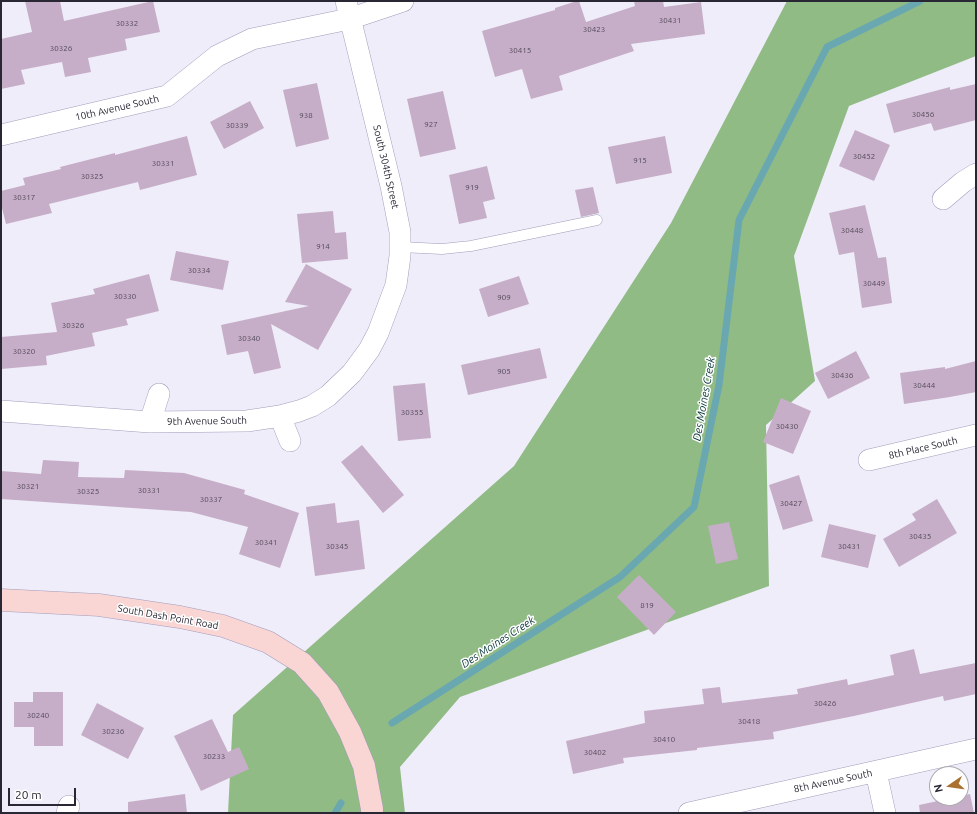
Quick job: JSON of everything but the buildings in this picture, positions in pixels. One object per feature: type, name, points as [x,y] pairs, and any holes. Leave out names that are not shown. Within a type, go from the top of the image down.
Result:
[{"type":"main road","name":"South Dash Point Road","points":[[1,600],[99,605],[180,617],[223,626],[268,642],[302,663],[328,692],[350,732],[364,766],[372,813]]},
{"type":"street","name":"10th Avenue South","points":[[1,135],[167,96],[217,56],[252,39],[347,10],[403,1]]},
{"type":"street","name":"South 304th Street","points":[[347,10],[391,186],[400,232],[400,256],[396,284],[378,333]]},
{"type":"street","points":[[943,199],[963,182],[976,174]]},
{"type":"street","name":"9th Avenue South","points":[[1,411],[150,422],[247,421],[280,416],[312,406],[332,392],[352,373],[369,350],[378,333]]},
{"type":"street","points":[[150,422],[159,394]]},
{"type":"street","points":[[280,416],[290,441]]},
{"type":"street","name":"8th Place South","points":[[869,460],[976,435]]},
{"type":"street","name":"8th Avenue South","points":[[689,813],[976,749]]},
{"type":"street","points":[[876,772],[885,813]]},
{"type":"lane","points":[[400,247],[442,249],[471,246],[597,220]]},
{"type":"green space","points":[[787,1],[976,1],[976,56],[849,106],[794,256],[815,381],[766,425],[769,586],[460,697],[400,767],[405,813],[228,813],[233,715],[514,466],[671,223]]},
{"type":"waterway","name":"Des Moines Creek","points":[[392,723],[620,577],[694,507],[719,385],[739,220],[827,47],[920,1]]},
{"type":"waterway","name":"Des Moines Creek","points":[[335,813],[341,803]]}]
